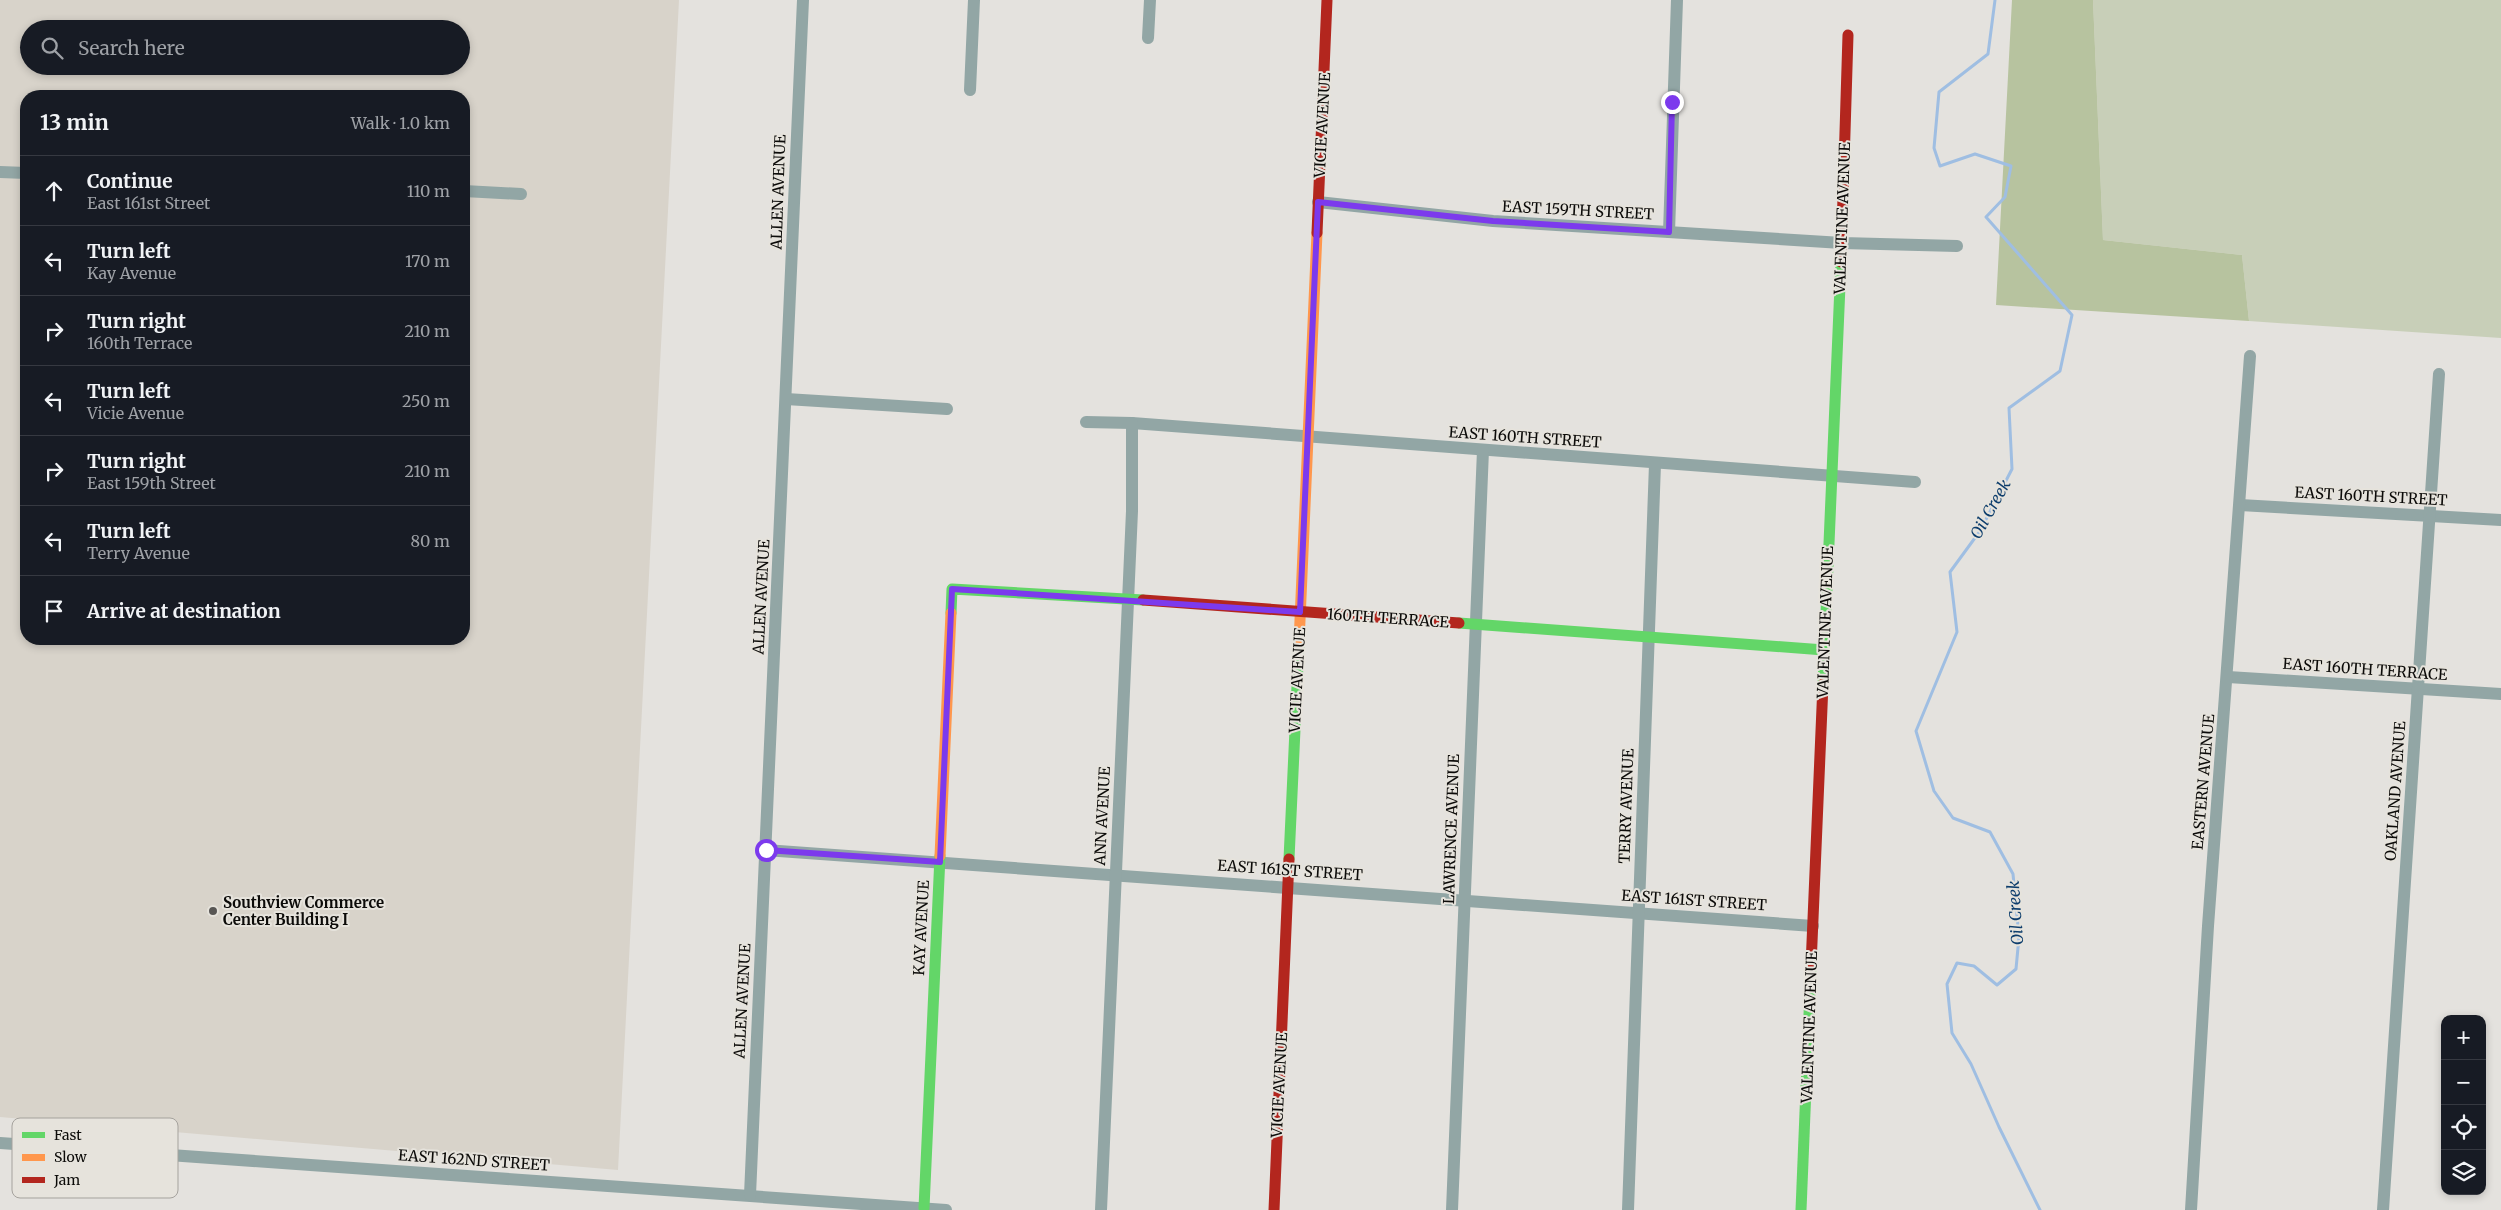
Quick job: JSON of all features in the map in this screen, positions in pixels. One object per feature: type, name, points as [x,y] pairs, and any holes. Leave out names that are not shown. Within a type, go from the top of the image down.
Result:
[{"type":"street","name":"ALLEN AVENUE","points":[[750,1195],[803,0]]},
{"type":"street","points":[[970,90],[974,0]]},
{"type":"street","points":[[1148,38],[1150,0]]},
{"type":"street","name":"VICIE AVENUE","points":[[1274,1210],[1327,0]]},
{"type":"street","points":[[1669,232],[1676,0]]},
{"type":"street","name":"VALENTINE AVENUE","points":[[1801,1210],[1842,243],[1848,35]]},
{"type":"street","points":[[0,172],[20,173]]},
{"type":"street","points":[[470,191],[521,194]]},
{"type":"street","name":"EAST 159TH STREET","points":[[1318,202],[1493,221],[1842,243],[1957,246]]},
{"type":"street","name":"EASTERN AVENUE","points":[[2191,1210],[2208,926],[2228,677],[2250,356]]},
{"type":"street","name":"OAKLAND AVENUE","points":[[2383,1210],[2439,374]]},
{"type":"street","points":[[786,399],[947,409]]},
{"type":"street","points":[[1086,422],[1132,423]]},
{"type":"street","name":"EAST 160TH STREET","points":[[1132,423],[1655,464],[1915,482]]},
{"type":"street","name":"ANN AVENUE","points":[[1101,1210],[1132,511],[1132,423]]},
{"type":"street","name":"LAWRENCE AVENUE","points":[[1452,1210],[1483,450]]},
{"type":"street","name":"TERRY AVENUE","points":[[1628,1210],[1655,464]]},
{"type":"street","name":"EAST 160TH STREET","points":[[2240,505],[2501,520]]},
{"type":"street","name":"160TH TERRACE","points":[[952,589],[1128,599],[1824,650]]},
{"type":"street","name":"KAY AVENUE","points":[[924,1208],[952,589]]},
{"type":"street","name":"EAST 160TH TERRACE","points":[[2228,677],[2501,694]]},
{"type":"street","name":"EAST 161ST STREET","points":[[766,850],[1288,886],[1813,926]]},
{"type":"street","name":"EAST 162ND STREET","points":[[178,1155],[946,1210]]},
{"type":"shaded area","points":[[0,0],[679,0],[618,1170],[178,1132],[178,1118],[0,1117]]},
{"type":"green space","points":[[2012,0],[2093,0],[2103,240],[2242,255],[2249,321],[1996,305]]},
{"type":"green space","points":[[2093,0],[2501,0],[2501,338],[2249,321],[2242,255],[2103,240]]},
{"type":"waterway","name":"Oil Creek","points":[[1995,0],[1988,54],[1939,92],[1934,148],[1940,166],[1975,154],[2011,166],[2005,197],[1986,217],[2072,315],[2060,371],[2009,408],[2012,469],[1980,531],[1950,572],[1957,632],[1916,731],[1934,791],[1953,818],[1990,832],[2013,874],[2019,937],[2016,969],[1997,985],[1974,966],[1957,963],[1947,984],[1952,1033],[1971,1064],[1999,1127],[2040,1210]]},
{"type":"traffic: fast","points":[[1823,684],[1841,262]]},
{"type":"traffic: fast","points":[[951,613],[952,589],[1143,600]]},
{"type":"traffic: fast","points":[[1459,623],[1824,650]]},
{"type":"traffic: fast","points":[[1289,859],[1299,643]]},
{"type":"traffic: fast","points":[[924,1208],[940,856]]},
{"type":"traffic: fast","points":[[1801,1210],[1811,966]]},
{"type":"traffic: slow","points":[[1299,643],[1317,233]]},
{"type":"traffic: slow","points":[[940,856],[951,613]]},
{"type":"traffic: jam","points":[[1317,233],[1327,0]]},
{"type":"traffic: jam","points":[[1841,262],[1848,35]]},
{"type":"traffic: jam","points":[[1143,600],[1459,623]]},
{"type":"traffic: jam","points":[[1811,966],[1823,684]]},
{"type":"traffic: jam","points":[[1274,1210],[1289,859]]},
{"type":"place","name":"Southview Commerce Center Building I","points":[[213,911]]},
{"type":"route","points":[[766,850],[940,862],[952,589],[1128,599],[1300,612],[1318,202],[1493,221],[1669,232],[1672,102]]}]
